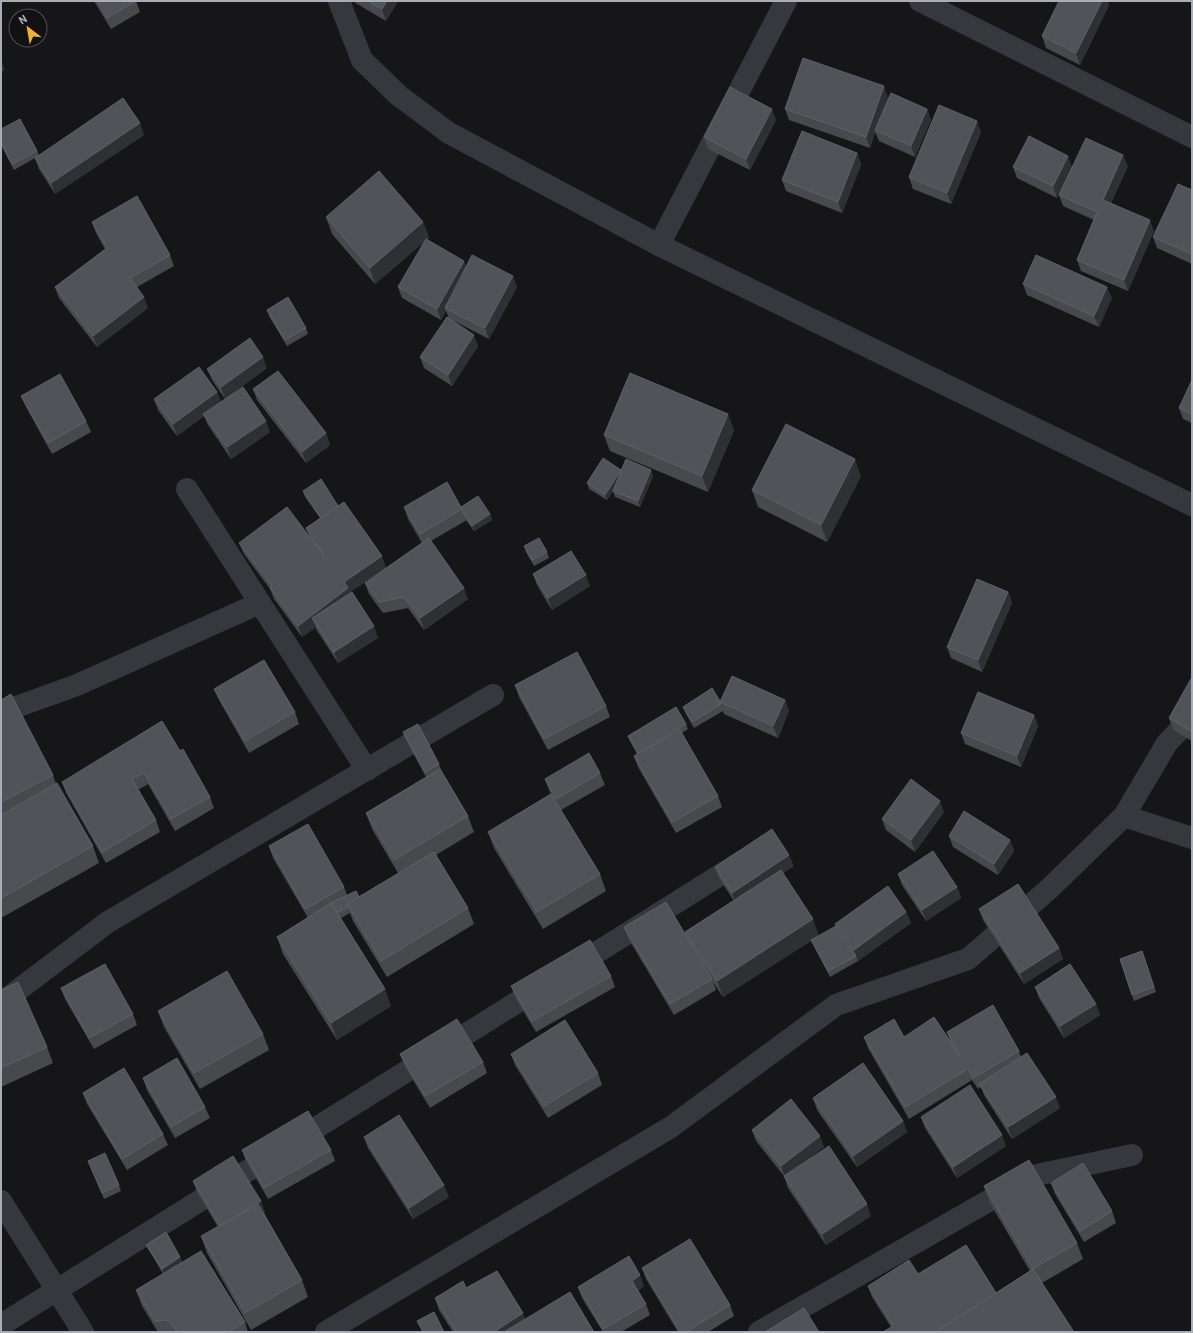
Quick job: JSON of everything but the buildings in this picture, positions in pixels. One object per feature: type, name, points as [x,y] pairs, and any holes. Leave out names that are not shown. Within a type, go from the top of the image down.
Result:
[{"type":"street","points":[[339,1],[362,60],[398,95],[449,133],[659,245],[1192,505]]},
{"type":"street","points":[[659,245],[786,1]]},
{"type":"street","points":[[920,1],[1192,137]]},
{"type":"street","points":[[187,489],[367,770]]},
{"type":"street","points":[[1,715],[16,707],[77,685],[260,603]]},
{"type":"street","points":[[1,1003],[108,922],[493,695]]},
{"type":"street","points":[[326,1332],[670,1127],[836,1005],[968,959],[1038,899],[1124,816],[1168,743],[1192,717]]},
{"type":"street","points":[[1124,816],[1192,838]]},
{"type":"street","points":[[1,1325],[758,852]]},
{"type":"street","points":[[759,1332],[1032,1176],[1132,1155]]},
{"type":"street","points":[[1,1201],[83,1332]]}]
